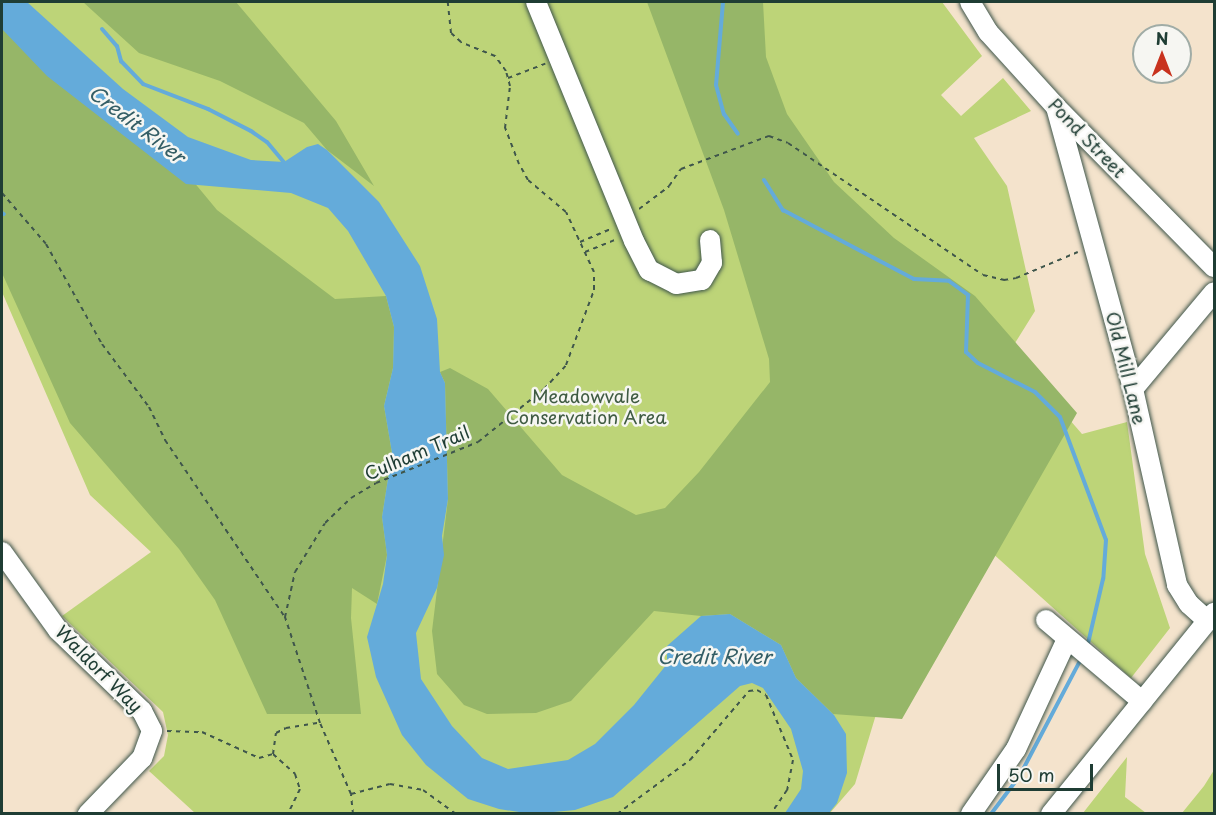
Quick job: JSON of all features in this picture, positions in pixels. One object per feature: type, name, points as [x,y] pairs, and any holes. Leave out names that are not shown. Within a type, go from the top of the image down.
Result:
[{"type":"street","points":[[536,2],[628,226],[650,270],[676,284],[702,280],[712,263],[710,240]]},
{"type":"street","name":"Pond Street","points":[[970,2],[988,32],[1056,107],[1215,267]]},
{"type":"street","name":"Old Mill Lane","points":[[1056,107],[1133,389],[1177,585],[1189,604],[1211,617]]},
{"type":"street","points":[[1133,389],[1215,292]]},
{"type":"street","name":"Waldorf Way","points":[[2,552],[58,630],[142,711],[152,731],[142,758],[88,813]]},
{"type":"street","points":[[1051,813],[1211,617]]},
{"type":"street","points":[[1046,620],[1142,701]]},
{"type":"street","points":[[971,813],[1016,749],[1077,647]]},
{"type":"path","points":[[448,2],[452,33],[460,42],[495,56],[508,78],[559,58]]},
{"type":"path","name":"Culham Trail","points":[[353,813],[351,794],[320,723],[285,617],[288,596],[304,554],[325,523],[351,498],[376,483],[459,450],[495,432],[567,365],[594,290],[594,272],[566,212],[528,180],[519,164],[505,128],[508,78]]},
{"type":"path","points":[[585,252],[628,226],[669,186],[681,169],[769,136],[788,143],[983,275],[1004,280],[1016,278],[1096,247]]},
{"type":"path","points":[[2,193],[46,244],[102,344],[149,407],[165,440],[285,617]]},
{"type":"path","points":[[580,242],[628,226]]},
{"type":"path","points":[[617,813],[690,760],[749,691],[757,690],[766,695],[793,760],[787,790],[771,813]]},
{"type":"path","points":[[273,754],[276,733],[286,728],[320,723]]},
{"type":"path","points":[[152,731],[194,731],[259,758],[273,754]]},
{"type":"path","points":[[273,754],[294,774],[300,789],[288,813]]},
{"type":"path","points":[[351,794],[390,784],[423,790],[456,813]]},
{"type":"green space","name":"Meadowvale Conservation Area","points":[[2,2],[942,2],[982,56],[941,95],[961,116],[1003,78],[1031,111],[974,138],[1007,186],[1035,311],[1010,351],[1082,434],[1127,422],[1145,554],[1170,628],[1131,678],[990,551],[881,698],[855,784],[830,813],[195,813],[149,771],[164,756],[168,735],[163,712],[62,616],[151,552],[90,495],[2,292]]},
{"type":"green space","points":[[2,2],[169,152],[217,210],[335,299],[386,296],[394,327],[393,368],[384,406],[392,453],[382,517],[387,555],[377,604],[352,588],[351,618],[361,714],[267,714],[215,600],[179,549],[70,423],[2,273]]},
{"type":"green space","points":[[83,2],[236,2],[336,121],[374,186],[327,150],[304,123],[220,81],[139,53]]},
{"type":"green space","points":[[647,2],[763,2],[766,57],[787,114],[834,182],[894,238],[975,296],[1077,413],[902,719],[833,714],[796,678],[781,645],[730,614],[701,616],[654,611],[571,701],[536,713],[487,714],[464,705],[437,674],[432,631],[448,499],[445,383],[440,372],[450,368],[488,389],[562,475],[636,515],[665,508],[699,472],[770,382],[769,359],[724,210]]},
{"type":"green space","points":[[1127,757],[1125,797],[1146,813],[1083,813]]},
{"type":"green space","points":[[1214,770],[1214,813],[1182,813],[1204,786]]},
{"type":"water","name":"Credit River","points":[[2,2],[27,2],[123,89],[188,137],[251,160],[284,162],[307,147],[318,144],[327,150],[379,202],[420,266],[437,319],[440,372],[445,383],[448,499],[442,536],[444,555],[437,588],[416,633],[421,679],[452,726],[482,758],[508,769],[568,760],[595,744],[634,705],[667,664],[667,646],[701,616],[730,614],[781,645],[796,678],[834,715],[846,734],[847,773],[837,803],[829,813],[785,813],[801,789],[803,771],[791,729],[763,688],[752,683],[740,686],[613,797],[575,810],[532,814],[499,809],[468,799],[426,765],[402,735],[376,677],[367,637],[383,584],[387,555],[382,517],[392,453],[384,406],[393,368],[394,327],[386,296],[348,231],[328,208],[291,193],[186,184],[47,76],[2,29]]},
{"type":"waterway","points":[[723,2],[716,85],[724,114],[738,134]]},
{"type":"waterway","points":[[102,29],[117,46],[121,61],[143,84],[208,109],[251,131],[267,142],[284,162]]},
{"type":"waterway","points":[[764,180],[783,210],[914,279],[949,281],[968,295],[966,352],[978,363],[1035,392],[1060,417],[1106,540],[1103,579],[1087,648]]},
{"type":"waterway","points":[[991,814],[1019,777],[1082,657]]}]
